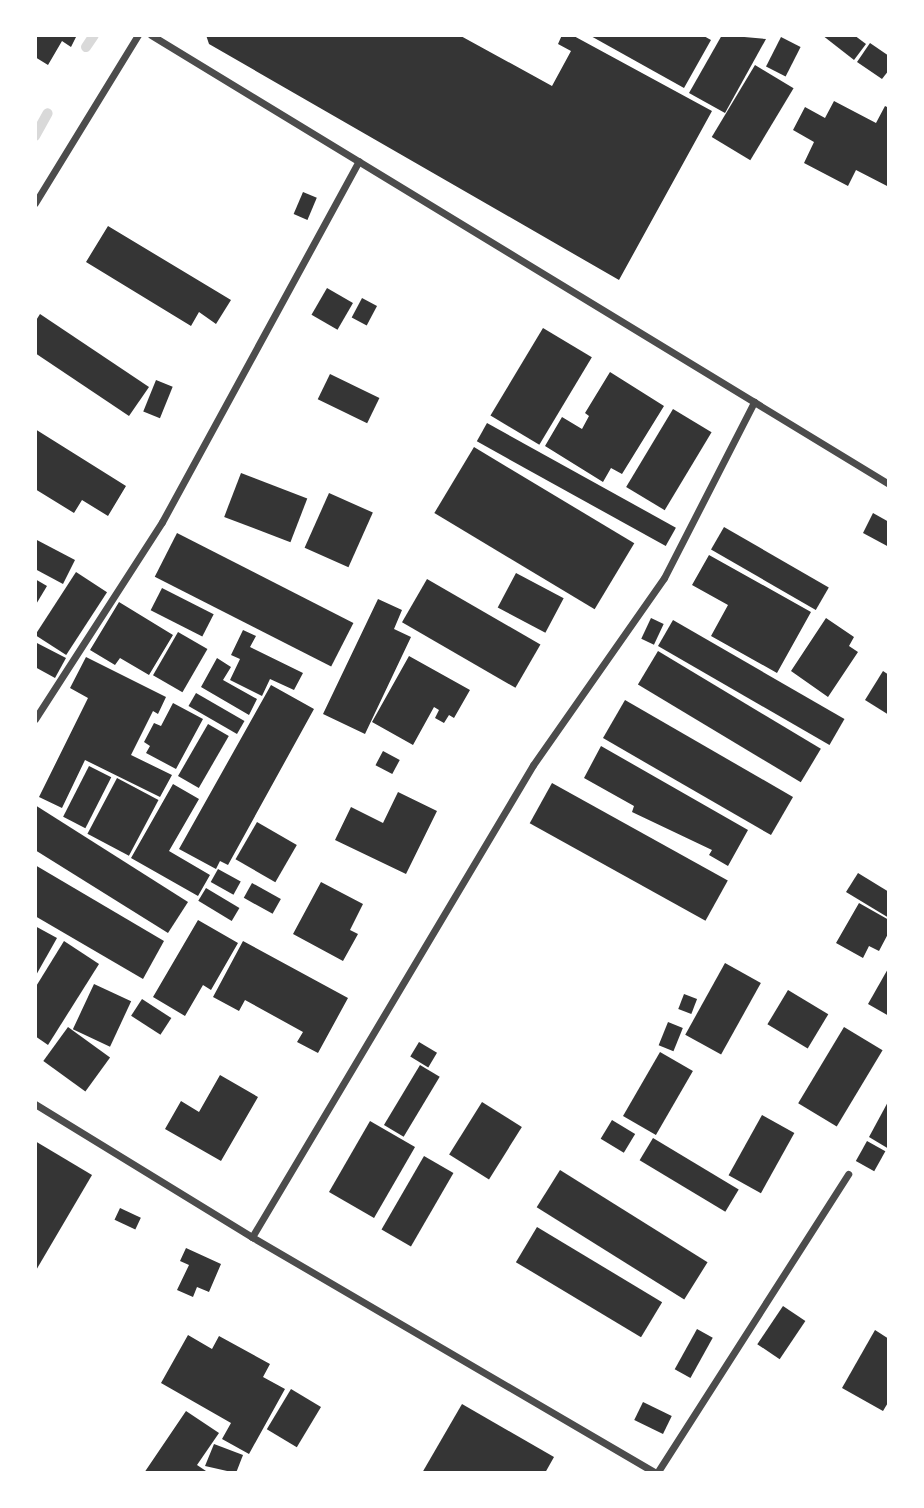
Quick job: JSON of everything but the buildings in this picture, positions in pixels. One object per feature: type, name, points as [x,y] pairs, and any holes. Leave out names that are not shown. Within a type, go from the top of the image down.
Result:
[{"type":"street","points":[[35,203],[138,35]]},
{"type":"street","points":[[151,35],[889,484]]},
{"type":"street","points":[[35,719],[162,523],[359,162]]},
{"type":"street","points":[[251,1237],[534,765],[664,578],[754,402]]},
{"type":"street","points":[[35,1104],[251,1237],[657,1473],[848,1174]]},
{"type":"waterway","points":[[86,47],[94,35]]},
{"type":"waterway","points":[[35,136],[48,113]]}]
